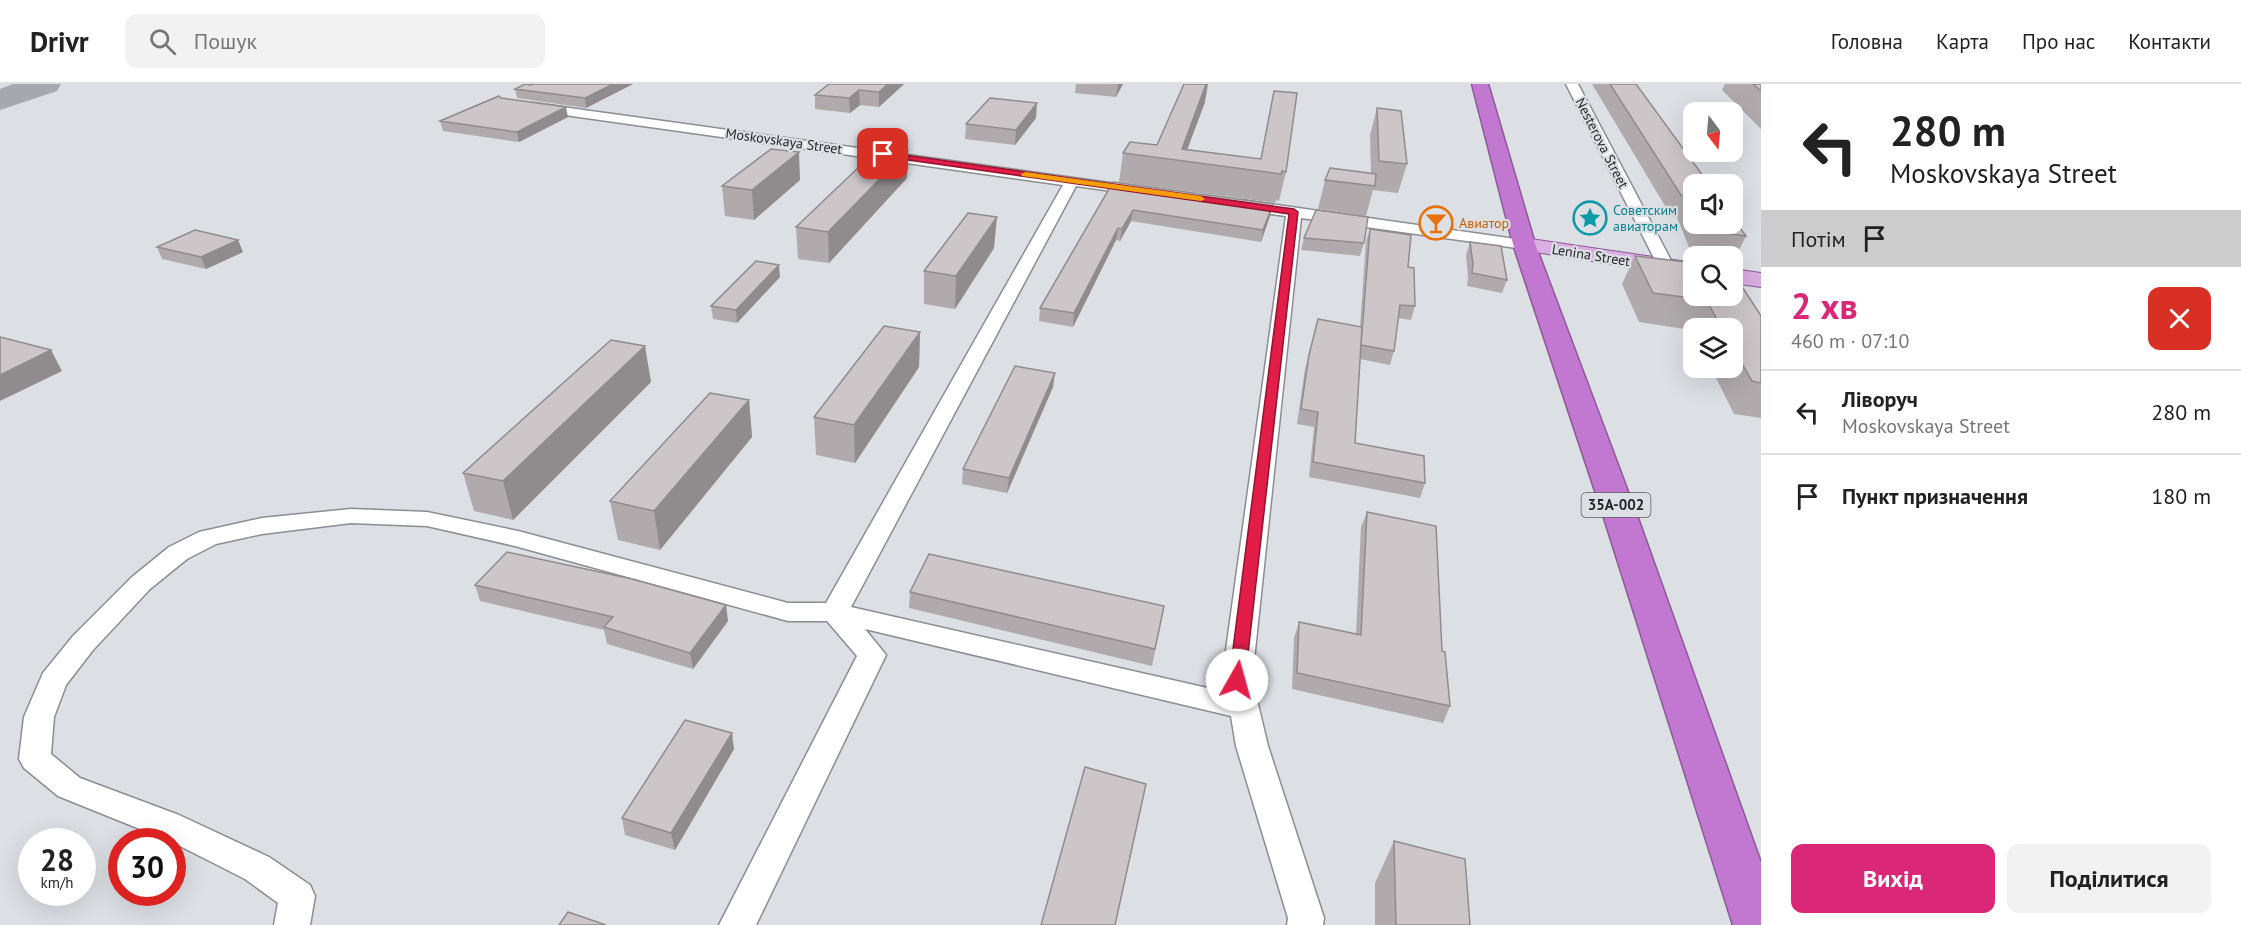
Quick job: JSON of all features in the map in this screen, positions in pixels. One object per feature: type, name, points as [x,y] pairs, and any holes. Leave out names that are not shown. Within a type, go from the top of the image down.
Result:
[{"type":"highway","name":"35А-002","points":[[1480,84],[1524,244],[1626,532],[1758,925]]},
{"type":"main road","name":"Lenina Street","points":[[1524,244],[1683,268]]},
{"type":"main road","points":[[1743,278],[1761,280]]},
{"type":"street","name":"Nesterova Street","points":[[1572,84],[1666,266]]},
{"type":"street","name":"Moskovskaya Street","points":[[519,105],[1154,192]]},
{"type":"street","points":[[834,612],[1072,181]]},
{"type":"street","points":[[1224,202],[1524,244]]},
{"type":"street","points":[[1294,212],[1237,680],[1252,746],[1306,918],[1305,925]]},
{"type":"street","points":[[292,925],[297,896],[256,868],[167,825],[69,787],[36,759],[39,717],[52,681],[83,643],[141,583],[178,553],[208,538],[262,526],[351,516],[427,519],[518,539],[788,612],[834,612],[1244,708]]},
{"type":"street","points":[[737,925],[872,655],[834,612]]},
{"type":"building","points":[[525,84],[613,84],[585,98],[515,89]]},
{"type":"building","points":[[829,84],[888,84],[879,92],[859,90],[849,98],[815,95]]},
{"type":"building","points":[[1184,84],[1206,84],[1182,149],[1261,159],[1274,91],[1297,93],[1286,172],[1282,171],[1281,174],[1123,153],[1130,142],[1157,145]]},
{"type":"building","points":[[1610,84],[1636,84],[1683,148],[1683,162],[1693,162],[1702,174],[1683,174],[1683,195]]},
{"type":"building","points":[[1753,84],[1761,84],[1761,91]]},
{"type":"building","points":[[499,96],[566,107],[517,132],[440,121]]},
{"type":"building","points":[[990,98],[1037,103],[1016,130],[966,124]]},
{"type":"building","points":[[1377,108],[1401,111],[1407,164],[1379,161]]},
{"type":"building","points":[[885,147],[908,150],[828,232],[796,227],[860,166]]},
{"type":"building","points":[[771,149],[799,152],[752,190],[722,186]]},
{"type":"building","points":[[1330,168],[1376,174],[1375,186],[1325,180]]},
{"type":"building","points":[[1113,182],[1273,204],[1263,230],[1133,210],[1122,229],[1118,228],[1074,313],[1040,308]]},
{"type":"building","points":[[1316,210],[1368,217],[1364,243],[1304,238]]},
{"type":"building","points":[[968,213],[997,217],[956,276],[924,271]]},
{"type":"building","points":[[1370,229],[1411,235],[1408,267],[1414,268],[1415,306],[1400,305],[1394,351],[1361,345]]},
{"type":"building","points":[[195,230],[238,240],[201,257],[157,247]]},
{"type":"building","points":[[1470,242],[1501,246],[1507,280],[1472,273]]},
{"type":"building","points":[[1635,256],[1683,262],[1683,297],[1653,293]]},
{"type":"building","points":[[756,261],[779,265],[736,310],[711,306]]},
{"type":"building","points":[[1743,288],[1761,316],[1761,383],[1752,381],[1743,366],[1743,318],[1716,318],[1709,306],[1743,306]]},
{"type":"building","points":[[1318,319],[1362,327],[1355,443],[1424,456],[1425,483],[1313,462],[1318,412],[1301,409],[1309,355]]},
{"type":"building","points":[[884,326],[920,332],[854,425],[814,417]]},
{"type":"building","points":[[0,337],[51,350],[0,375]]},
{"type":"building","points":[[611,340],[645,346],[503,481],[463,473]]},
{"type":"building","points":[[1015,366],[1055,373],[1009,478],[963,469]]},
{"type":"building","points":[[710,393],[749,400],[654,511],[610,501]]},
{"type":"building","points":[[1367,512],[1436,526],[1442,651],[1445,652],[1450,706],[1297,673],[1299,622],[1361,635]]},
{"type":"building","points":[[507,552],[632,579],[726,605],[690,653],[604,627],[613,617],[475,585]]},
{"type":"building","points":[[929,554],[1164,606],[1155,649],[910,592]]},
{"type":"building","points":[[685,720],[732,733],[671,833],[622,818]]},
{"type":"building","points":[[1085,767],[1146,784],[1115,925],[1041,925]]},
{"type":"building","points":[[1394,841],[1465,859],[1470,925],[1396,925]]},
{"type":"building","points":[[568,912],[606,925],[559,925]]},
{"type":"taxiway","points":[[0,100],[45,84]]},
{"type":"slow traffic","points":[[1025,174],[1201,199]]},
{"type":"place","name":"Советским авиаторам","points":[[1590,218]]},
{"type":"place","name":"Авиатор","points":[[1436,223]]},
{"type":"route","points":[[883,154],[1294,212],[1237,680]]}]
